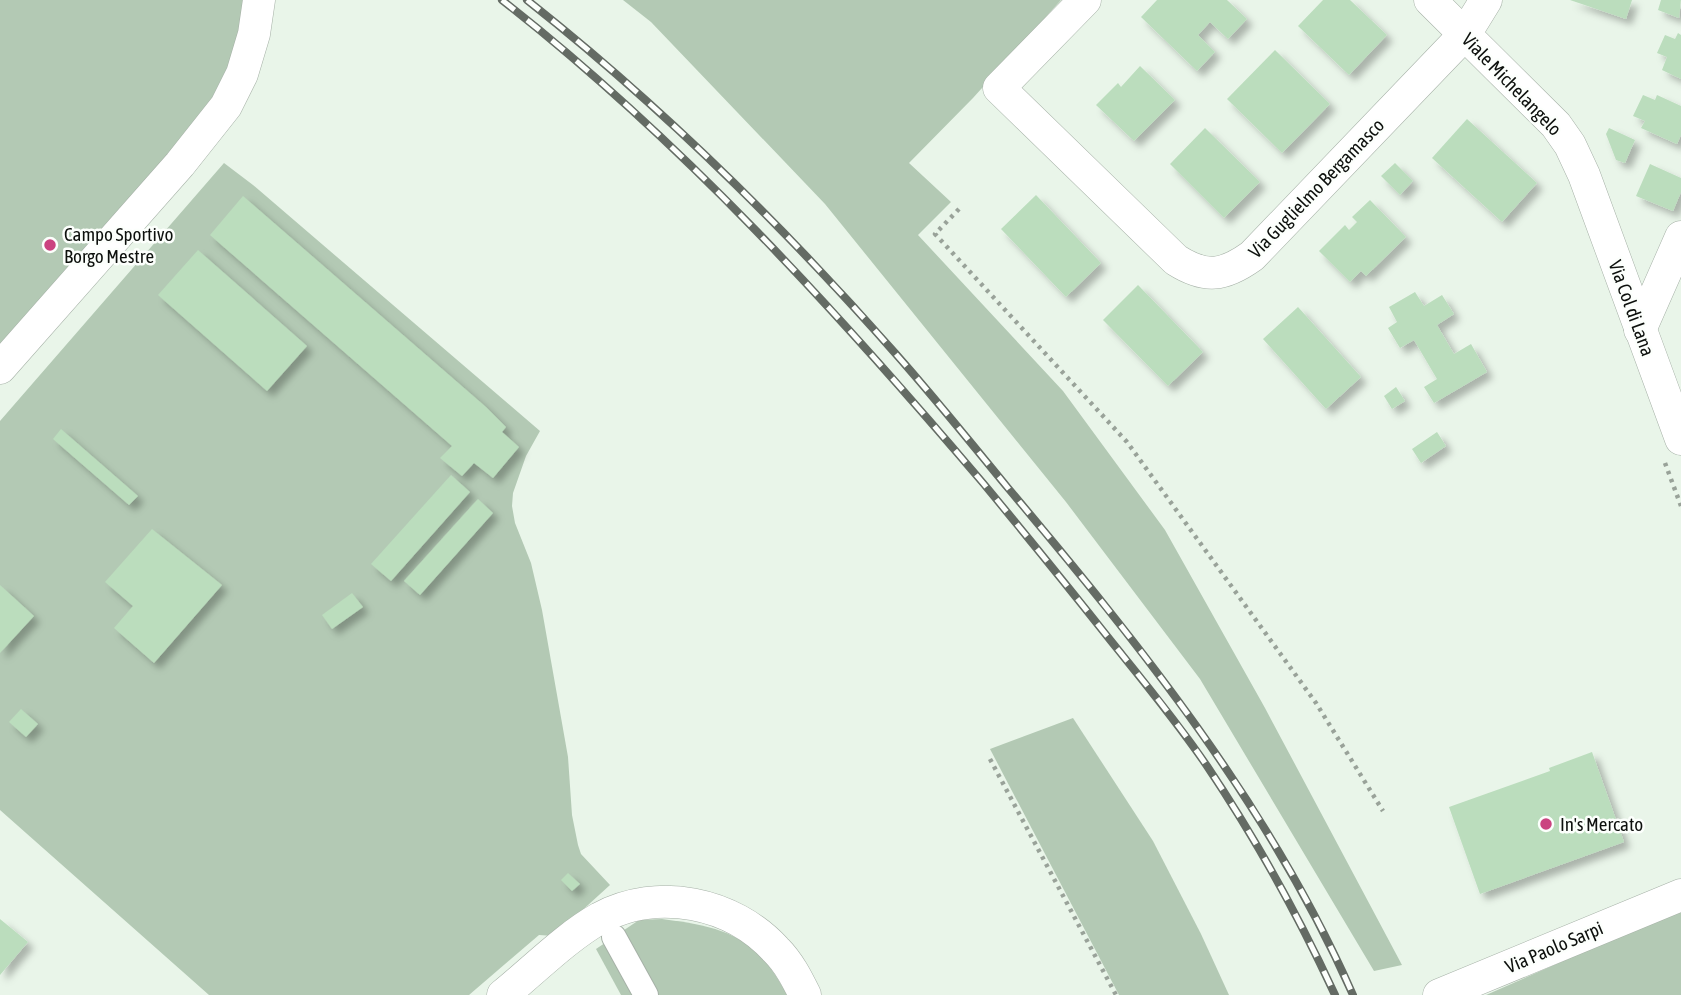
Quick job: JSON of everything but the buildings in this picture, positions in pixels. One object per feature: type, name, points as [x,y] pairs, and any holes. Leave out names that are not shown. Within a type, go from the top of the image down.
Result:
[{"type":"street","points":[[0,368],[180,164],[226,106],[242,75],[254,34],[259,0]]},
{"type":"street","name":"Via Guglielmo Bergamasco","points":[[1085,0],[999,88],[1176,260],[1200,273],[1213,274],[1228,271],[1252,256],[1465,34],[1486,0]]},
{"type":"street","name":"Viale Michelangelo","points":[[1433,1],[1556,125],[1570,145],[1584,176]]},
{"type":"street","name":"Via Col di Lana","points":[[1584,176],[1681,439]]},
{"type":"street","points":[[1640,330],[1681,237]]},
{"type":"street","name":"Via Paolo Sarpi","points":[[1439,995],[1677,894]]},
{"type":"street","points":[[503,995],[598,919],[622,908],[656,902],[711,908],[737,918],[778,951],[805,995]]},
{"type":"street","points":[[614,937],[646,995]]},
{"type":"path","points":[[959,209],[935,234],[1127,442],[1316,703],[1383,811]]},
{"type":"path","points":[[990,759],[1116,995]]},
{"type":"green space","name":"Campo Sportivo Borgo Mestre","points":[[0,0],[253,0],[238,68],[0,361]]},
{"type":"green space","points":[[623,0],[1061,0],[973,98],[909,163],[951,202],[918,235],[1063,391],[1165,530],[1265,708],[1402,965],[1374,971],[1200,679],[1066,502],[825,204],[651,22]]},
{"type":"green space","points":[[224,163],[540,431],[526,456],[513,493],[512,506],[515,523],[531,563],[542,610],[568,757],[572,815],[578,845],[581,854],[610,885],[554,936],[539,935],[469,995],[209,995],[0,810],[0,421]]},
{"type":"green space","points":[[1073,718],[1153,841],[1229,995],[1119,995],[990,749]]},
{"type":"green space","points":[[1681,911],[1681,995],[1486,995]]},
{"type":"green space","points":[[662,919],[704,926],[736,938],[763,959],[787,995],[621,995],[596,949],[639,920]]},
{"type":"railway","points":[[502,0],[632,110],[754,229],[871,354],[983,483],[1148,687],[1207,766],[1276,878],[1335,995]]},
{"type":"railway","points":[[527,0],[625,82],[719,168],[809,259],[952,420],[1106,607],[1199,730],[1283,858],[1320,925],[1353,995]]},
{"type":"place","name":"Campo Sportivo Borgo Mestre","points":[[50,245]]},
{"type":"place","name":"In's Mercato","points":[[1546,824]]}]
